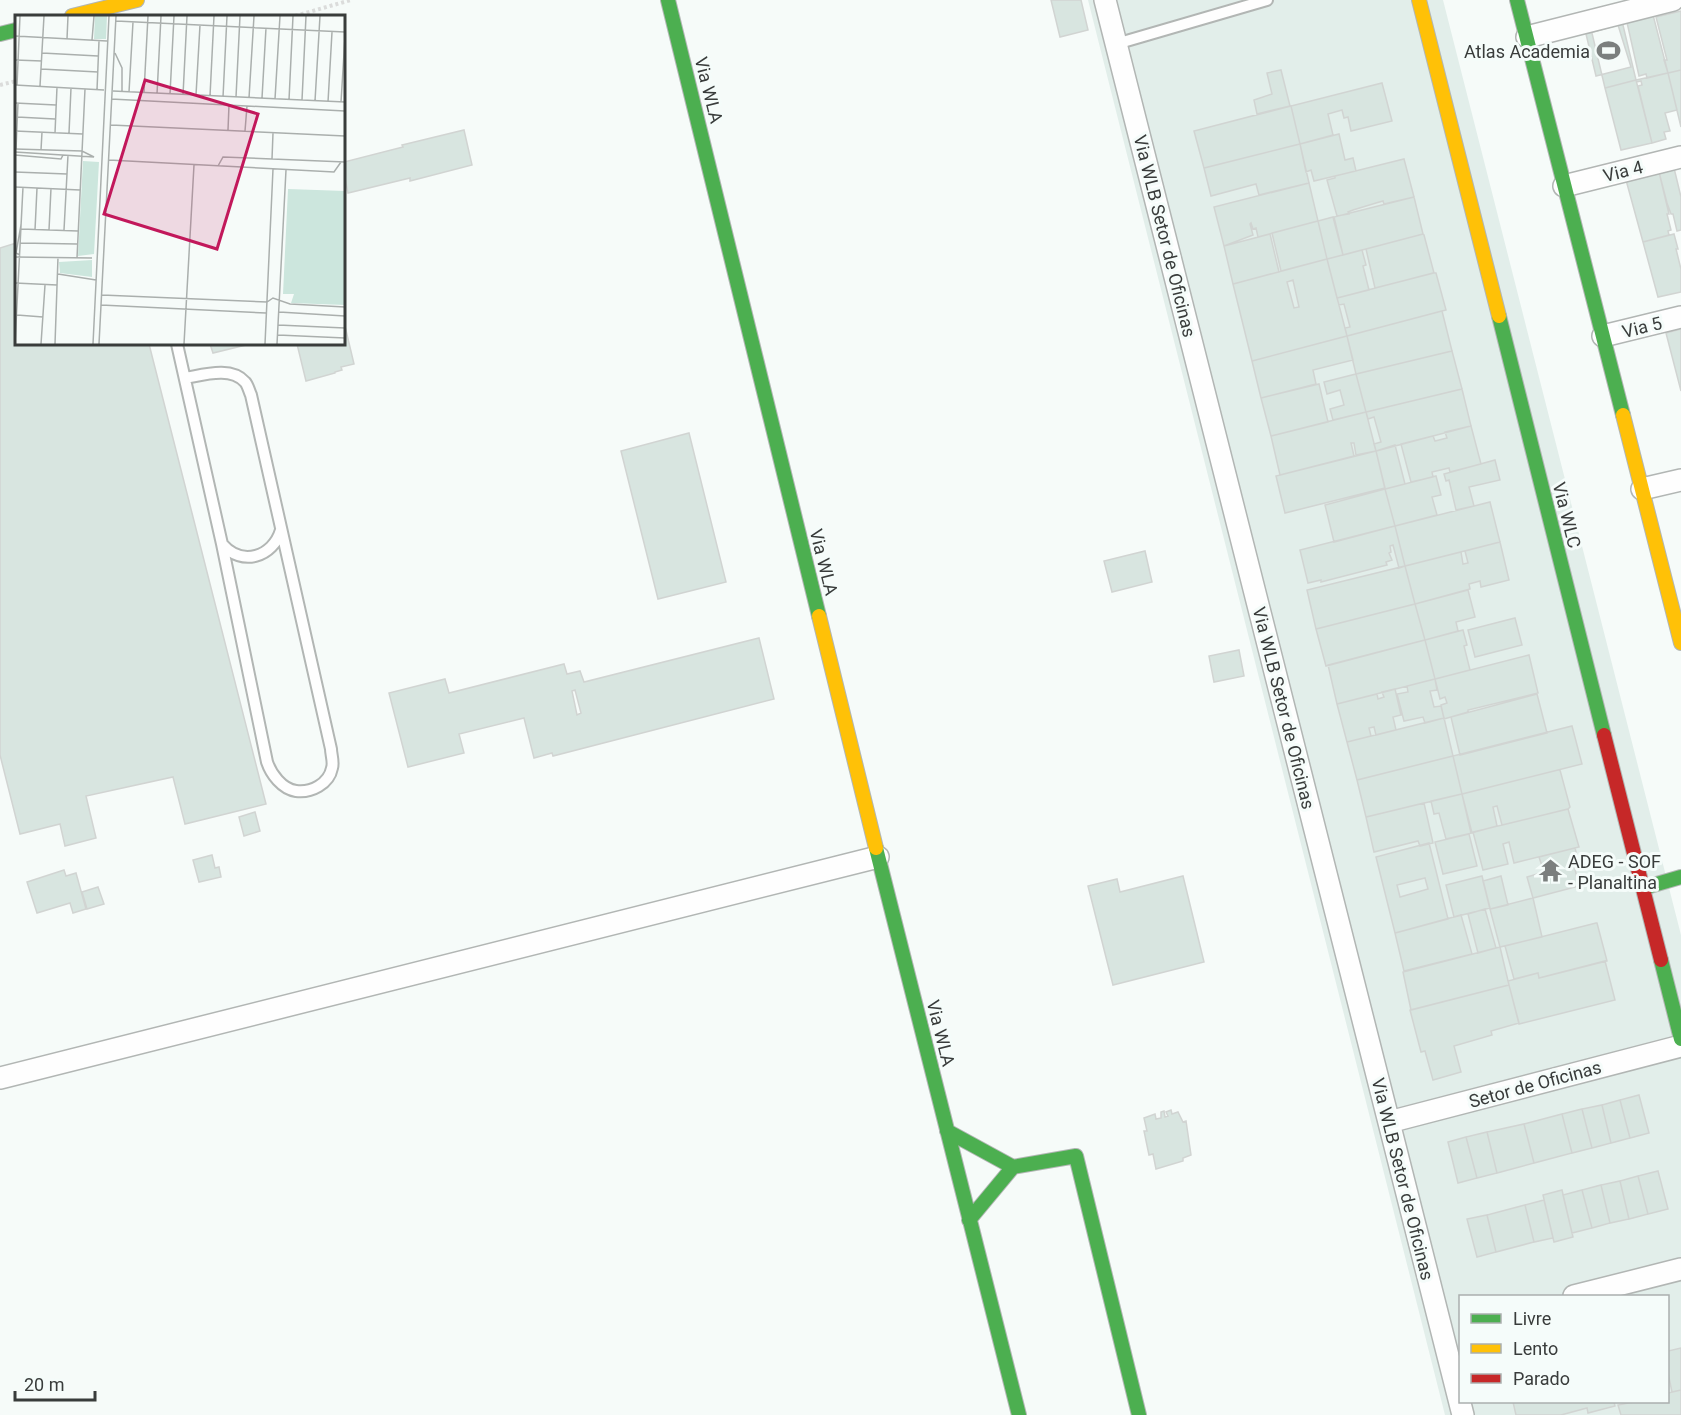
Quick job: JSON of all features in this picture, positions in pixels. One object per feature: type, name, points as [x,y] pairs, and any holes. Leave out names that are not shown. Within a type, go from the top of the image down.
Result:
[{"type":"street","points":[[82,15],[102,13],[137,0]]},
{"type":"street","name":"Via WLA","points":[[668,0],[878,857],[1019,1415]]},
{"type":"street","name":"Via WLB Setor de Oficinas","points":[[1105,0],[1389,1122],[1451,1328],[1459,1386]]},
{"type":"street","name":"Via WLC","points":[[1419,0],[1681,1039]]},
{"type":"street","points":[[1517,0],[1681,643]]},
{"type":"street","points":[[1527,37],[1673,0]]},
{"type":"street","points":[[0,34],[15,30]]},
{"type":"street","name":"Via 4","points":[[1564,186],[1681,157]]},
{"type":"street","name":"Via 5","points":[[1603,336],[1681,317]]},
{"type":"street","points":[[1642,489],[1681,480]]},
{"type":"street","points":[[0,1078],[878,857]]},
{"type":"street","points":[[1643,888],[1681,877]]},
{"type":"street","name":"Setor de Oficinas","points":[[1389,1122],[1681,1046]]},
{"type":"street","points":[[947,1131],[1013,1167],[1076,1156],[1139,1415]]},
{"type":"street","points":[[969,1220],[1013,1167]]},
{"type":"street","points":[[1578,1295],[1681,1269]]},
{"type":"lane","points":[[1116,44],[1238,4],[1267,0]]},
{"type":"lane","points":[[177,345],[222,544],[267,762],[271,773],[281,783],[295,791],[314,789],[328,780],[333,766],[251,395],[244,381],[223,372],[185,378]]},
{"type":"lane","points":[[222,544],[230,553],[242,557],[264,553],[278,541],[282,529]]},
{"type":"path","points":[[298,15],[351,0]]},
{"type":"path","points":[[0,86],[15,81]]},
{"type":"shaded area","points":[[1088,0],[1443,0],[1681,935],[1681,1415],[1445,1415]]},
{"type":"building","points":[[1051,0],[1081,0],[1088,30],[1060,37]]},
{"type":"building","points":[[1652,11],[1668,73],[1647,78],[1646,74],[1639,76],[1626,18]]},
{"type":"building","points":[[1681,11],[1681,70],[1668,73],[1656,17]]},
{"type":"building","name":"Atlas Academia","points":[[1622,21],[1636,80],[1605,88],[1591,29]]},
{"type":"building","name":"Atlas Academia","points":[[1618,25],[1631,67],[1596,76],[1586,34]]},
{"type":"building","points":[[1281,70],[1290,106],[1257,114],[1254,100],[1272,94],[1267,73]]},
{"type":"building","points":[[1681,70],[1681,127],[1668,73]]},
{"type":"building","points":[[1668,73],[1677,110],[1665,113],[1670,131],[1664,132],[1666,139],[1652,143],[1638,86],[1642,85],[1641,81],[1636,80]]},
{"type":"building","points":[[1636,80],[1652,143],[1621,150],[1605,88]]},
{"type":"building","points":[[1382,83],[1392,121],[1351,131],[1348,117],[1344,118],[1342,110],[1328,114],[1333,135],[1300,144],[1291,106]]},
{"type":"building","points":[[1291,106],[1300,144],[1204,168],[1194,131]]},
{"type":"building","points":[[464,130],[472,165],[410,181],[410,178],[348,193],[345,162],[403,147],[402,145]]},
{"type":"building","points":[[1339,134],[1345,160],[1353,158],[1356,171],[1314,181],[1311,170],[1306,172],[1300,144]]},
{"type":"building","points":[[1300,144],[1309,183],[1259,195],[1256,184],[1211,196],[1204,168]]},
{"type":"building","points":[[1404,159],[1414,197],[1384,204],[1383,201],[1353,210],[1348,212],[1349,214],[1337,216],[1327,180]]},
{"type":"building","points":[[1674,168],[1681,197],[1681,230],[1677,231],[1659,172]]},
{"type":"building","points":[[1659,172],[1671,230],[1668,231],[1669,235],[1643,242],[1626,180]]},
{"type":"building","points":[[1309,183],[1318,221],[1258,237],[1256,228],[1253,229],[1251,223],[1253,235],[1224,246],[1214,207]]},
{"type":"building","points":[[1414,197],[1423,234],[1343,255],[1334,217]]},
{"type":"building","points":[[1333,217],[1343,255],[1327,259],[1318,221]]},
{"type":"building","points":[[1318,221],[1327,259],[1281,271],[1272,233]]},
{"type":"building","points":[[1270,234],[1279,272],[1233,284],[1224,246]]},
{"type":"building","points":[[1423,234],[1434,273],[1375,288],[1366,249]]},
{"type":"building","points":[[1674,234],[1681,269],[1681,292],[1658,297],[1643,242]]},
{"type":"building","points":[[15,243],[15,345],[149,345],[266,804],[185,824],[173,777],[86,796],[96,838],[65,846],[60,824],[20,834],[0,755],[0,248]]},
{"type":"building","points":[[1362,250],[1369,290],[1337,298],[1327,259]]},
{"type":"building","points":[[1327,259],[1347,336],[1252,361],[1233,284]],"holes":[[[1293,280],[1299,307],[1294,308],[1287,282]]]},
{"type":"building","points":[[1436,273],[1446,310],[1347,336],[1345,328],[1350,327],[1344,304],[1339,305],[1337,298]]},
{"type":"building","points":[[1442,311],[1452,351],[1356,374],[1347,336]]},
{"type":"building","points":[[345,326],[354,364],[341,367],[342,370],[335,373],[306,381],[297,345],[345,345]]},
{"type":"building","points":[[1681,329],[1681,391],[1666,333]]},
{"type":"building","points":[[1347,336],[1353,360],[1313,370],[1316,384],[1261,398],[1252,361]]},
{"type":"building","points":[[210,345],[246,345],[213,353]]},
{"type":"building","points":[[1452,351],[1462,389],[1366,412],[1356,374]]},
{"type":"building","points":[[1356,374],[1366,412],[1333,420],[1330,409],[1344,405],[1340,390],[1327,394],[1324,382]]},
{"type":"building","points":[[1319,384],[1328,422],[1271,436],[1261,398]]},
{"type":"building","points":[[1462,389],[1471,426],[1376,451],[1374,444],[1381,442],[1374,417],[1368,419],[1366,412]]},
{"type":"building","points":[[1366,412],[1376,451],[1356,455],[1354,443],[1351,443],[1354,456],[1280,475],[1271,436]]},
{"type":"building","points":[[1471,426],[1481,464],[1450,472],[1449,468],[1432,472],[1433,477],[1411,482],[1401,444],[1433,436],[1435,441],[1447,438],[1445,432]]},
{"type":"building","points":[[689,433],[726,582],[658,599],[621,451]]},
{"type":"building","points":[[1395,445],[1405,484],[1385,489],[1376,451]]},
{"type":"building","points":[[1376,451],[1385,488],[1285,513],[1276,476]]},
{"type":"building","points":[[1495,460],[1500,480],[1469,487],[1474,506],[1456,510],[1449,480],[1446,481],[1444,474]]},
{"type":"building","points":[[1436,476],[1441,495],[1432,497],[1437,515],[1395,526],[1385,489]]},
{"type":"building","points":[[1385,489],[1395,526],[1334,542],[1325,505]]},
{"type":"building","points":[[1490,502],[1500,542],[1405,566],[1395,526]]},
{"type":"building","points":[[1395,526],[1405,566],[1399,568],[1393,545],[1390,546],[1391,552],[1389,553],[1392,560],[1386,562],[1387,565],[1321,582],[1321,580],[1308,583],[1300,550]]},
{"type":"building","points":[[1500,542],[1509,580],[1481,587],[1480,581],[1469,584],[1470,589],[1415,604],[1405,566],[1461,552],[1463,564],[1468,563],[1465,551]]},
{"type":"building","points":[[1145,551],[1152,582],[1112,592],[1104,561]]},
{"type":"building","points":[[1405,566],[1415,604],[1316,629],[1307,590]]},
{"type":"building","points":[[1468,590],[1475,617],[1456,622],[1458,631],[1425,640],[1415,604]]},
{"type":"building","points":[[1415,604],[1425,640],[1326,666],[1316,629]]},
{"type":"building","points":[[1515,618],[1522,645],[1475,657],[1468,630]]},
{"type":"building","points":[[1463,630],[1470,670],[1435,679],[1425,640]]},
{"type":"building","points":[[759,638],[774,699],[553,756],[552,753],[534,758],[524,718],[459,734],[464,753],[408,767],[389,693],[445,679],[449,693],[564,664],[567,674],[580,671],[584,682]],"holes":[[[575,690],[581,713],[577,715],[572,691]]]},
{"type":"building","points":[[1425,640],[1435,679],[1337,704],[1328,665]]},
{"type":"building","points":[[1239,650],[1244,676],[1214,682],[1209,656]]},
{"type":"building","points":[[1529,655],[1538,693],[1468,710],[1468,712],[1444,719],[1441,705],[1447,703],[1445,697],[1440,699],[1435,679]]},
{"type":"building","points":[[1435,679],[1437,690],[1430,691],[1434,707],[1441,706],[1444,718],[1425,723],[1423,717],[1404,721],[1397,694],[1408,692],[1407,686]]},
{"type":"building","points":[[1395,689],[1401,715],[1393,717],[1396,730],[1376,735],[1374,727],[1369,728],[1371,736],[1347,742],[1337,704],[1377,694],[1378,699],[1384,697],[1382,692]]},
{"type":"building","points":[[1537,694],[1547,733],[1460,755],[1451,717]]},
{"type":"building","points":[[1444,718],[1453,756],[1357,780],[1347,742]]},
{"type":"building","points":[[1572,726],[1582,764],[1462,794],[1453,756]]},
{"type":"building","points":[[1453,756],[1462,794],[1366,817],[1357,780]]},
{"type":"building","points":[[1560,770],[1570,807],[1568,809],[1502,825],[1497,806],[1493,807],[1497,826],[1471,833],[1462,794]]},
{"type":"building","points":[[1462,794],[1472,833],[1446,839],[1439,813],[1434,814],[1431,801]]},
{"type":"building","points":[[1424,803],[1433,843],[1420,846],[1418,841],[1374,852],[1366,817]]},
{"type":"building","points":[[1568,809],[1579,847],[1514,863],[1509,842],[1503,844],[1508,864],[1483,870],[1473,832]]},
{"type":"building","points":[[255,812],[260,831],[244,836],[239,817]]},
{"type":"building","points":[[1469,834],[1477,866],[1443,874],[1435,842]]},
{"type":"building","points":[[1429,843],[1448,919],[1395,933],[1376,857]],"holes":[[[1425,878],[1428,889],[1400,897],[1397,885]]]},
{"type":"building","points":[[1575,848],[1579,864],[1574,865],[1579,886],[1533,898],[1527,877],[1544,872],[1539,857]]},
{"type":"building","points":[[212,855],[215,868],[219,867],[221,877],[199,882],[193,860]]},
{"type":"building","points":[[64,870],[66,876],[76,873],[86,909],[73,913],[70,903],[37,913],[27,882]]},
{"type":"building","points":[[1183,876],[1204,962],[1113,985],[1088,886],[1117,879],[1120,892]]},
{"type":"building","points":[[1482,876],[1490,908],[1454,917],[1446,885]]},
{"type":"building","points":[[1501,876],[1508,905],[1490,909],[1483,881]]},
{"type":"building","points":[[98,887],[104,904],[87,909],[82,892]]},
{"type":"building","points":[[1533,898],[1542,937],[1500,947],[1490,909]]},
{"type":"building","points":[[1485,909],[1496,948],[1478,953],[1468,914]]},
{"type":"building","points":[[1461,915],[1472,954],[1404,971],[1395,933]]},
{"type":"building","points":[[1597,923],[1607,961],[1539,978],[1538,973],[1514,979],[1505,946]]},
{"type":"building","points":[[1500,947],[1509,985],[1411,1010],[1403,972]]},
{"type":"building","points":[[1605,961],[1615,1000],[1519,1024],[1508,981],[1538,973],[1539,978]]},
{"type":"building","points":[[1509,985],[1519,1023],[1491,1031],[1492,1035],[1454,1046],[1461,1072],[1433,1080],[1425,1051],[1421,1052],[1410,1010]]},
{"type":"building","points":[[1639,1095],[1649,1133],[1630,1138],[1620,1100]]},
{"type":"building","points":[[1620,1100],[1630,1138],[1611,1143],[1602,1105]]},
{"type":"building","points":[[1602,1105],[1611,1143],[1592,1148],[1582,1109]]},
{"type":"building","points":[[1582,1109],[1592,1148],[1572,1153],[1562,1114]]},
{"type":"building","points":[[1171,1110],[1172,1114],[1178,1112],[1183,1122],[1186,1121],[1191,1155],[1183,1158],[1183,1161],[1156,1169],[1153,1154],[1149,1155],[1144,1118],[1155,1114],[1156,1119],[1161,1118],[1161,1112],[1164,1111],[1165,1117],[1168,1116],[1166,1112]]},
{"type":"building","points":[[1562,1114],[1572,1153],[1534,1163],[1524,1124]]},
{"type":"building","points":[[1524,1124],[1534,1163],[1497,1173],[1487,1132]]},
{"type":"building","points":[[1487,1132],[1497,1173],[1477,1178],[1466,1137]]},
{"type":"building","points":[[1466,1137],[1477,1178],[1458,1183],[1448,1142]]},
{"type":"building","points":[[1658,1171],[1668,1209],[1648,1214],[1638,1176]]},
{"type":"building","points":[[1638,1176],[1648,1214],[1629,1219],[1620,1181]]},
{"type":"building","points":[[1620,1181],[1629,1219],[1610,1223],[1601,1185]]},
{"type":"building","points":[[1601,1185],[1610,1223],[1592,1228],[1582,1190]]},
{"type":"building","points":[[1562,1190],[1573,1237],[1554,1242],[1543,1195]]},
{"type":"building","points":[[1582,1190],[1592,1228],[1572,1233],[1563,1195]]},
{"type":"building","points":[[1544,1200],[1553,1238],[1534,1242],[1525,1205]]},
{"type":"building","points":[[1525,1205],[1534,1242],[1496,1252],[1487,1215]]},
{"type":"building","points":[[1487,1215],[1496,1252],[1477,1257],[1467,1219]]},
{"type":"building","points":[[1681,1348],[1681,1390],[1672,1392],[1669,1378],[1669,1351]]},
{"type":"building","points":[[1681,1390],[1681,1415],[1621,1415],[1618,1405],[1669,1403],[1669,1393]]},
{"type":"building","points":[[1513,1403],[1614,1403],[1615,1406],[1588,1413],[1587,1408],[1561,1415],[1516,1415]]},
{"type":"traffic: fast","points":[[668,0],[819,616]]},
{"type":"traffic: fast","points":[[1517,0],[1623,415]]},
{"type":"traffic: fast","points":[[0,34],[15,30]]},
{"type":"traffic: fast","points":[[1499,316],[1604,735]]},
{"type":"traffic: fast","points":[[876,848],[1019,1415]]},
{"type":"traffic: fast","points":[[1643,888],[1681,877]]},
{"type":"traffic: fast","points":[[1661,960],[1681,1039]]},
{"type":"traffic: fast","points":[[947,1131],[1013,1167],[1076,1156],[1139,1415]]},
{"type":"traffic: fast","points":[[969,1220],[1013,1167]]},
{"type":"traffic: slow","points":[[76,15],[137,0]]},
{"type":"traffic: slow","points":[[1419,0],[1499,316]]},
{"type":"traffic: slow","points":[[1623,415],[1681,643]]},
{"type":"traffic: slow","points":[[819,616],[876,848]]},
{"type":"traffic: jam","points":[[1604,735],[1661,960]]},
{"type":"place","name":"Atlas Academia","points":[[1608,51]]},
{"type":"place","name":"ADEG - SOF - Planaltina","points":[[1550,871]]}]
